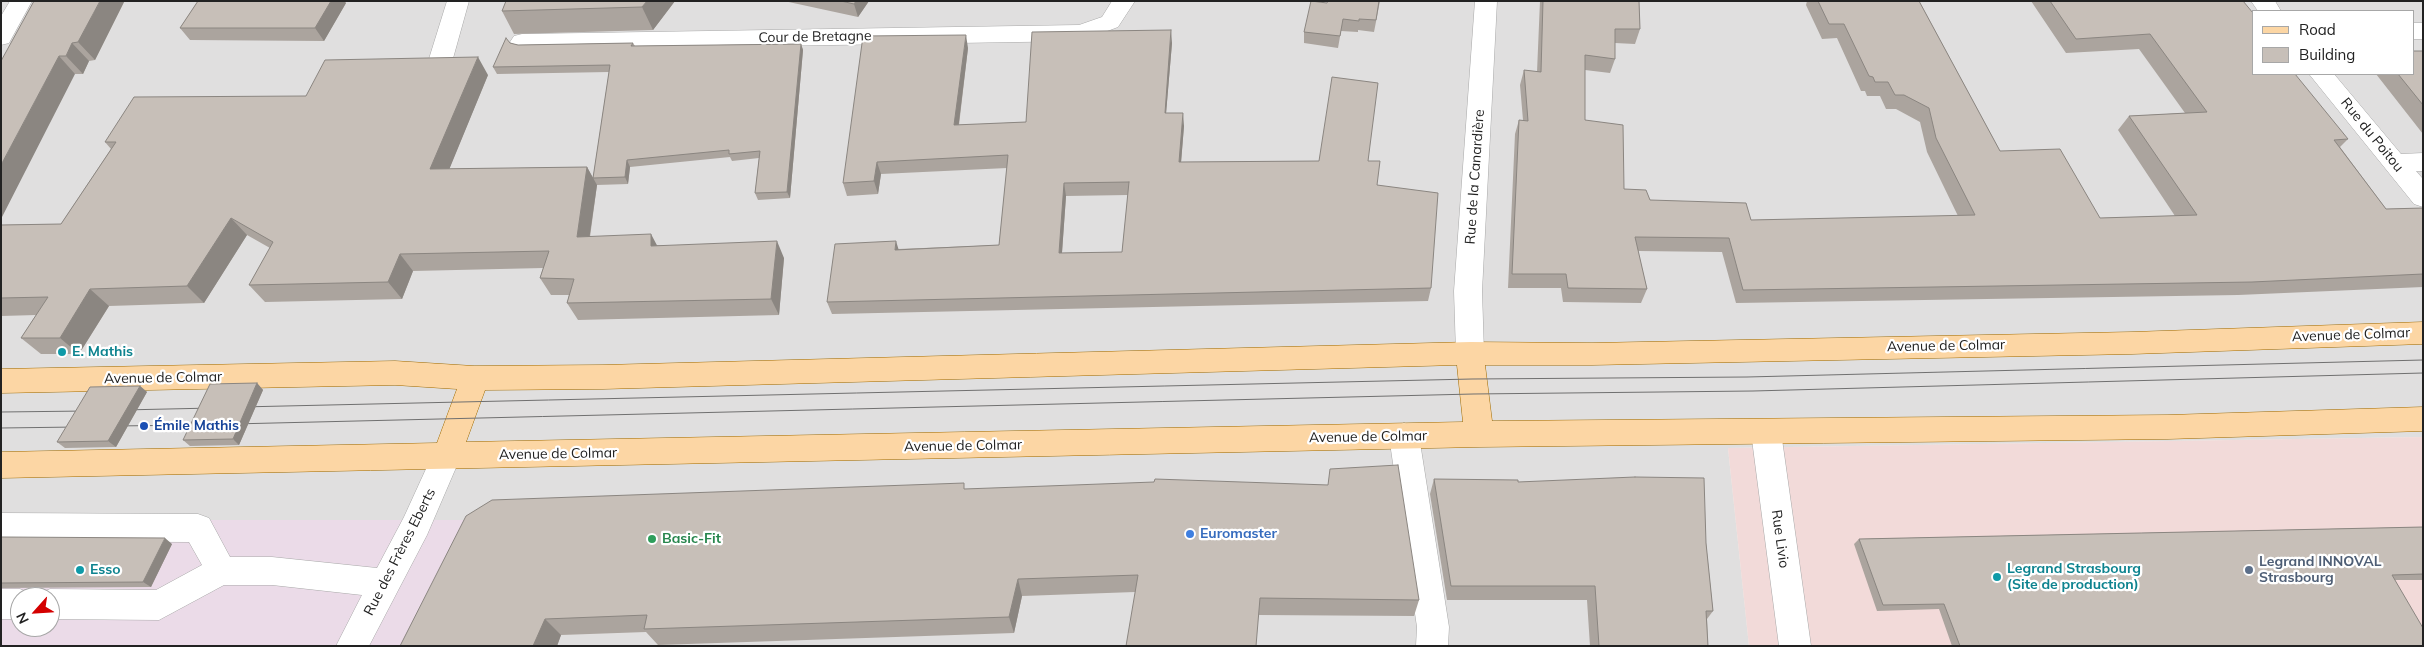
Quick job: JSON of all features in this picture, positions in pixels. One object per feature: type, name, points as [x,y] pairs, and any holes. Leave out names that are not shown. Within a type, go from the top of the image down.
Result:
[{"type":"main road","name":"Avenue de Colmar","points":[[1,381],[395,373],[474,378],[603,377],[1470,354],[1592,354],[2112,343],[2423,333]]},
{"type":"main road","points":[[1470,354],[1479,434]]},
{"type":"main road","points":[[446,456],[468,402],[474,378]]},
{"type":"main road","name":"Avenue de Colmar","points":[[1,465],[1479,434],[2168,427],[2423,419]]},
{"type":"street","points":[[1,36],[21,1]]},
{"type":"street","points":[[440,62],[458,1]]},
{"type":"street","name":"Cour de Bretagne","points":[[522,42],[1081,33],[1110,22],[1124,1]]},
{"type":"street","name":"Rue de la Canardière","points":[[1470,354],[1468,291],[1486,1]]},
{"type":"street","name":"Rue du Poitou","points":[[2322,75],[2423,198]]},
{"type":"street","points":[[2395,163],[2423,162]]},
{"type":"street","name":"Rue Livio","points":[[1766,432],[1795,646]]},
{"type":"street","points":[[1404,436],[1433,627],[1432,646]]},
{"type":"street","name":"Rue des Frères Eberts","points":[[352,646],[416,526],[446,456]]},
{"type":"street","points":[[1,527],[198,528],[221,571]]},
{"type":"street","points":[[60,604],[159,605],[221,571],[272,570],[385,583]]},
{"type":"shaded area","points":[[1,1],[2423,1],[2423,437],[1728,448],[1749,646],[402,646],[1,520]]},
{"type":"shaded area","points":[[2423,437],[2423,646],[1749,646],[1728,448]]},
{"type":"shaded area","points":[[1,520],[465,520],[402,646],[1,646]]},
{"type":"building","points":[[34,1],[100,1],[78,42],[72,43],[66,56],[59,56],[1,165],[1,61]]},
{"type":"building","points":[[198,1],[331,1],[315,28],[180,28]]},
{"type":"building","points":[[506,1],[647,1],[642,7],[502,11]]},
{"type":"building","points":[[841,1],[856,1],[854,4]]},
{"type":"building","points":[[1311,1],[1327,3],[1328,1],[1379,1],[1376,20],[1359,19],[1359,21],[1343,19],[1340,36],[1304,32]]},
{"type":"building","points":[[1543,1],[1639,1],[1640,29],[1615,29],[1615,59],[1585,55],[1585,120],[1623,125],[1624,189],[1646,190],[1650,200],[1746,203],[1751,220],[1975,215],[1936,138],[1929,108],[1904,95],[1895,95],[1888,82],[1875,82],[1873,77],[1869,76],[1844,24],[1829,24],[1818,1],[1919,1],[2000,151],[2060,149],[2100,218],[2197,215],[2129,116],[2207,112],[2150,34],[2076,39],[2050,1],[2243,1],[2252,12],[2252,75],[2296,75],[2348,139],[2334,140],[2386,209],[2423,208],[2423,274],[2252,282],[1743,290],[1729,238],[1635,237],[1647,289],[1568,288],[1566,274],[1512,274],[1519,120],[1528,121],[1524,70],[1541,72]]},
{"type":"building","points":[[1171,30],[1165,113],[1183,113],[1179,162],[1319,161],[1332,77],[1378,83],[1368,161],[1380,161],[1377,185],[1438,193],[1431,288],[827,302],[835,244],[896,241],[895,250],[999,245],[1008,155],[877,162],[874,181],[843,183],[863,36],[966,35],[954,125],[1026,122],[1032,32]],"holes":[[[1129,182],[1122,252],[1059,253],[1064,183]]]},
{"type":"building","points":[[506,38],[510,43],[518,45],[633,43],[631,46],[801,44],[787,192],[755,193],[760,151],[729,154],[729,150],[627,160],[625,177],[593,178],[610,65],[493,67]]},
{"type":"building","points":[[2414,51],[2423,51],[2423,105],[2399,75],[2414,75]]},
{"type":"building","points":[[478,57],[430,169],[587,167],[577,237],[651,234],[651,246],[777,241],[771,299],[567,303],[574,279],[540,278],[549,251],[400,254],[388,282],[249,285],[273,242],[231,218],[187,286],[90,289],[60,338],[21,338],[48,297],[1,298],[1,225],[61,224],[116,142],[105,142],[134,97],[306,96],[325,60]]},
{"type":"building","points":[[257,383],[233,439],[183,440],[210,384]]},
{"type":"building","points":[[140,386],[108,441],[57,442],[90,387]]},
{"type":"building","points":[[1398,465],[1419,600],[1260,598],[1256,646],[1126,646],[1138,575],[1018,579],[1009,617],[644,629],[647,615],[545,619],[533,646],[400,646],[466,516],[492,500],[964,483],[964,489],[1154,482],[1155,479],[1328,485],[1330,469]]},
{"type":"building","points":[[1635,477],[1704,478],[1706,543],[1713,611],[1706,611],[1708,646],[1599,646],[1595,586],[1451,586],[1434,479],[1518,480],[1518,482]]},
{"type":"building","points":[[2423,527],[2423,574],[2392,575],[2423,628],[2423,646],[1960,646],[1944,604],[1883,605],[1859,539]]},
{"type":"building","name":"Esso","points":[[1,537],[165,538],[143,582],[1,583]]},
{"type":"tram line","points":[[241,407],[1472,379],[1747,377],[2423,360]]},
{"type":"tram line","points":[[233,424],[1473,394],[1753,391],[2423,373]]},
{"type":"tram line","points":[[123,410],[213,408]]},
{"type":"tram line","points":[[1,412],[88,411]]},
{"type":"tram line","points":[[113,426],[203,425]]},
{"type":"tram line","points":[[1,428],[78,427]]},
{"type":"place","name":"E. Mathis","points":[[62,352]]},
{"type":"place","name":"Émile Mathis","points":[[144,426]]},
{"type":"place","name":"Euromaster","points":[[1190,534]]},
{"type":"place","name":"Basic-Fit","points":[[652,539]]},
{"type":"place","name":"Esso","points":[[80,570]]},
{"type":"place","name":"Legrand INNOVAL Strasbourg","points":[[2249,570]]},
{"type":"place","name":"Legrand Strasbourg (Site de production)","points":[[1997,577]]}]
